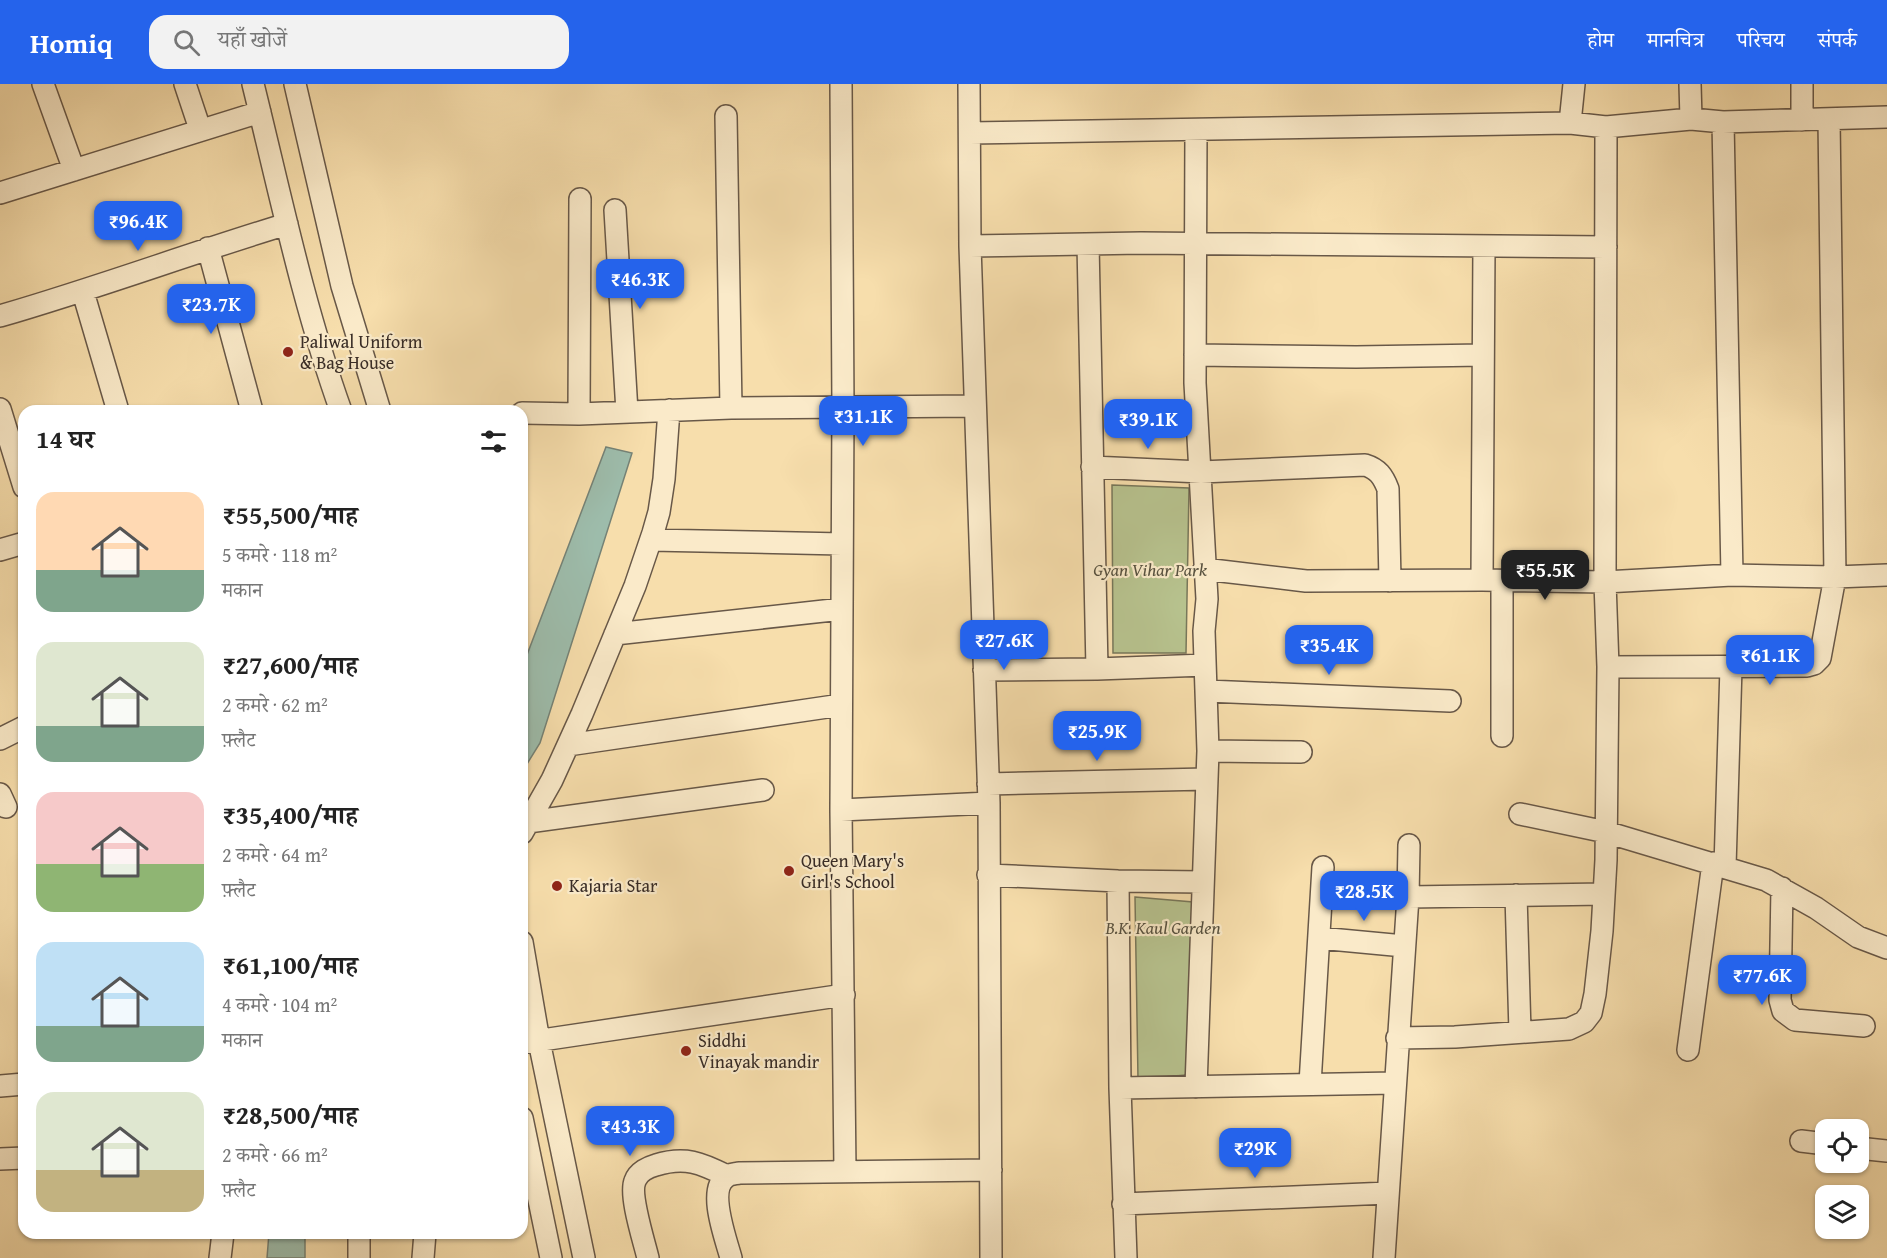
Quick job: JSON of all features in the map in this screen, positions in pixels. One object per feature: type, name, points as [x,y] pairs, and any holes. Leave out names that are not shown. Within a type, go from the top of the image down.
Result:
[{"type":"street","points":[[43,84],[74,170]]},
{"type":"street","points":[[185,84],[200,129]]},
{"type":"street","points":[[253,84],[287,224],[339,405]]},
{"type":"street","points":[[295,84],[342,286],[378,405]]},
{"type":"street","points":[[841,84],[843,408],[841,810],[845,1171]]},
{"type":"street","points":[[969,84],[970,246],[988,794],[991,1258]]},
{"type":"street","points":[[1570,123],[1574,84]]},
{"type":"street","points":[[1690,84],[1690,119]]},
{"type":"street","points":[[1802,84],[1802,120]]},
{"type":"street","points":[[0,193],[260,112]]},
{"type":"street","points":[[726,116],[731,408]]},
{"type":"street","points":[[970,133],[1570,123],[1606,127],[1690,119],[1723,122],[1887,117]]},
{"type":"street","points":[[1608,667],[1807,666],[1814,664],[1820,658],[1835,577],[1829,120]]},
{"type":"street","points":[[1723,122],[1732,575]]},
{"type":"street","points":[[1397,1038],[1569,1029],[1584,1022],[1591,1013],[1595,994],[1604,894],[1606,832],[1608,667],[1605,582],[1606,127]]},
{"type":"street","points":[[1196,130],[1195,355],[1207,599],[1204,631],[1208,751],[1196,1087]]},
{"type":"street","points":[[580,199],[585,414]]},
{"type":"street","points":[[615,210],[623,412]]},
{"type":"street","points":[[0,316],[83,292],[208,248],[287,224]]},
{"type":"street","points":[[970,246],[1195,243],[1606,247]]},
{"type":"street","points":[[1088,244],[1097,669]]},
{"type":"street","points":[[1484,246],[1483,356],[1492,581],[1502,736]]},
{"type":"street","points":[[208,248],[250,405]]},
{"type":"street","points":[[83,292],[116,405]]},
{"type":"street","points":[[1195,355],[1483,356]]},
{"type":"street","points":[[528,413],[585,414],[731,408],[975,406]]},
{"type":"street","points":[[0,410],[18,468]]},
{"type":"street","points":[[528,823],[552,780],[568,745],[615,634],[651,540],[659,512],[664,479],[669,411]]},
{"type":"street","points":[[1092,467],[1201,472],[1365,465],[1375,468],[1384,477],[1388,489],[1390,581]]},
{"type":"street","points":[[651,540],[842,544]]},
{"type":"street","points":[[0,550],[18,545]]},
{"type":"street","points":[[1204,568],[1306,581],[1605,582],[1732,575],[1835,577],[1887,575]]},
{"type":"street","points":[[615,634],[842,609]]},
{"type":"street","points":[[984,670],[1205,665]]},
{"type":"street","points":[[1688,1050],[1719,865],[1731,667]]},
{"type":"street","points":[[1207,691],[1450,701]]},
{"type":"street","points":[[568,745],[841,705]]},
{"type":"street","points":[[0,739],[18,730]]},
{"type":"street","points":[[1208,751],[1301,752]]},
{"type":"street","points":[[841,810],[988,794],[1206,779]]},
{"type":"street","points":[[528,828],[763,790]]},
{"type":"street","points":[[1520,814],[1606,832],[1719,865],[1782,888],[1858,937],[1887,948]]},
{"type":"street","points":[[1384,1258],[1408,897],[1409,845]]},
{"type":"street","points":[[1310,1084],[1323,867]]},
{"type":"street","points":[[988,875],[1203,882]]},
{"type":"street","points":[[1118,881],[1120,1088],[1126,1258]]},
{"type":"street","points":[[1782,888],[1780,1000],[1783,1011],[1795,1020],[1864,1026]]},
{"type":"street","points":[[1408,897],[1604,894]]},
{"type":"street","points":[[1516,895],[1521,1032]]},
{"type":"street","points":[[1319,938],[1404,946]]},
{"type":"street","points":[[531,1042],[844,995]]},
{"type":"street","points":[[528,1009],[531,1042],[584,1258]]},
{"type":"street","points":[[1120,1088],[1395,1083]]},
{"type":"street","points":[[0,1086],[18,1084]]},
{"type":"street","points":[[1801,1141],[1815,1143]]},
{"type":"street","points":[[528,1147],[551,1258]]},
{"type":"street","points":[[1869,1149],[1887,1151]]},
{"type":"street","points":[[0,1159],[18,1158]]},
{"type":"street","points":[[648,1258],[634,1196],[634,1181],[639,1174],[648,1167],[673,1160],[692,1161],[709,1166],[727,1176]]},
{"type":"street","points":[[731,1258],[717,1193],[720,1183],[727,1176],[739,1173],[991,1170]]},
{"type":"street","points":[[1123,1204],[1388,1193]]},
{"type":"street","points":[[220,1258],[222,1239]]},
{"type":"street","points":[[359,1239],[359,1258]]},
{"type":"street","points":[[423,1258],[424,1239]]},
{"type":"green space","name":"Gyan Vihar Park","points":[[1112,485],[1189,488],[1186,653],[1113,653]]},
{"type":"green space","name":"B.K. Kaul Garden","points":[[1135,897],[1193,902],[1188,1075],[1138,1079]]},
{"type":"shaded area","points":[[606,447],[632,453],[540,743],[528,762],[528,652]]},
{"type":"shaded area","points":[[269,1239],[305,1239],[305,1258],[267,1258]]},
{"type":"place","name":"Paliwal Uniform & Bag House","points":[[288,352]]},
{"type":"place","name":"Queen Mary's Girl's School","points":[[789,871]]},
{"type":"place","name":"Kajaria Star","points":[[557,886]]},
{"type":"place","name":"Siddhi Vinayak mandir","points":[[686,1051]]}]
